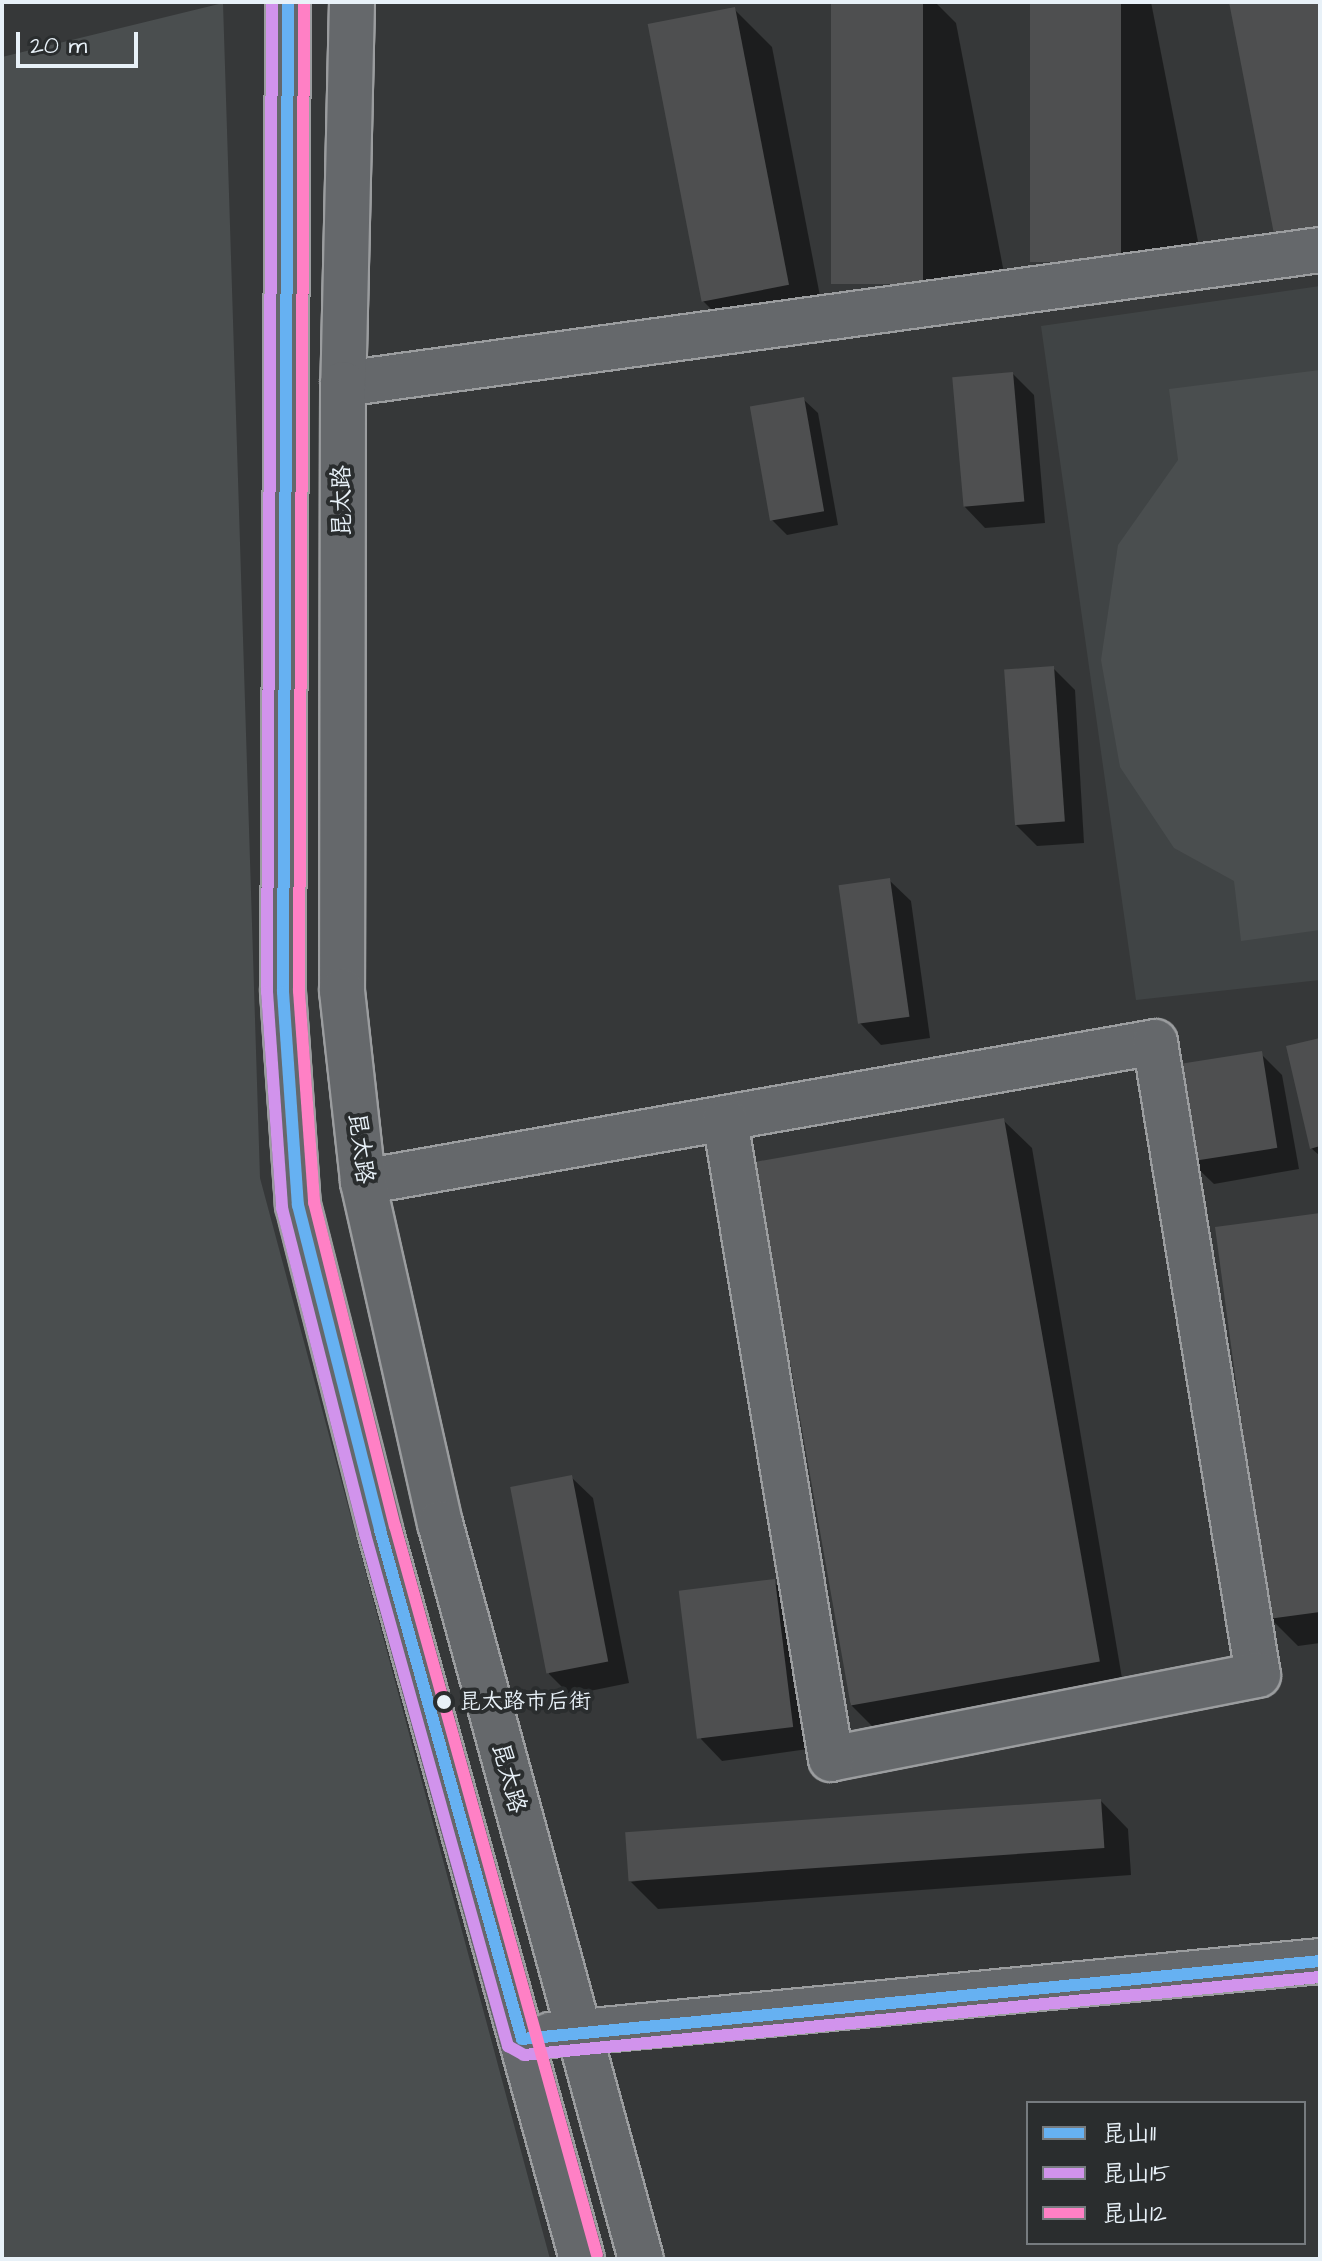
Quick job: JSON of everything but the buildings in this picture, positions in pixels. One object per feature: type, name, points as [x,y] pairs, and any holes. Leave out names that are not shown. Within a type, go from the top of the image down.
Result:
[{"type":"main road","points":[[288,2],[283,992],[298,1205],[380,1530],[582,2259]]},
{"type":"main road","name":"昆太路","points":[[352,2],[343,384],[342,991],[363,1182],[440,1523],[576,2031],[641,2259]]},
{"type":"main road","points":[[343,384],[1320,250]]},
{"type":"main road","points":[[363,1182],[1155,1042],[1258,1675],[831,1759],[725,1120]]},
{"type":"main road","points":[[522,2039],[576,2031],[1320,1961]]},
{"type":"shaded area","points":[[223,3],[260,1178],[550,2259],[2,2259],[2,57]]},
{"type":"shaded area","points":[[1320,286],[1320,980],[1136,1000],[1041,326]]},
{"type":"shaded area","points":[[1320,370],[1320,930],[1241,941],[1234,881],[1174,848],[1120,767],[1101,660],[1118,545],[1178,460],[1169,389]]},
{"type":"transit line","name":"昆山15","points":[[272,2],[267,992],[282,1208],[365,1534],[508,2046],[524,2055],[1320,1977]]},
{"type":"transit line","name":"昆山11","points":[[288,2],[283,992],[298,1205],[380,1530],[522,2039],[1320,1961]]},
{"type":"transit line","name":"昆山12","points":[[304,2],[299,991],[314,1202],[395,1526],[597,2255]]},
{"type":"place","name":"昆太路市后街","points":[[444,1702]]}]
